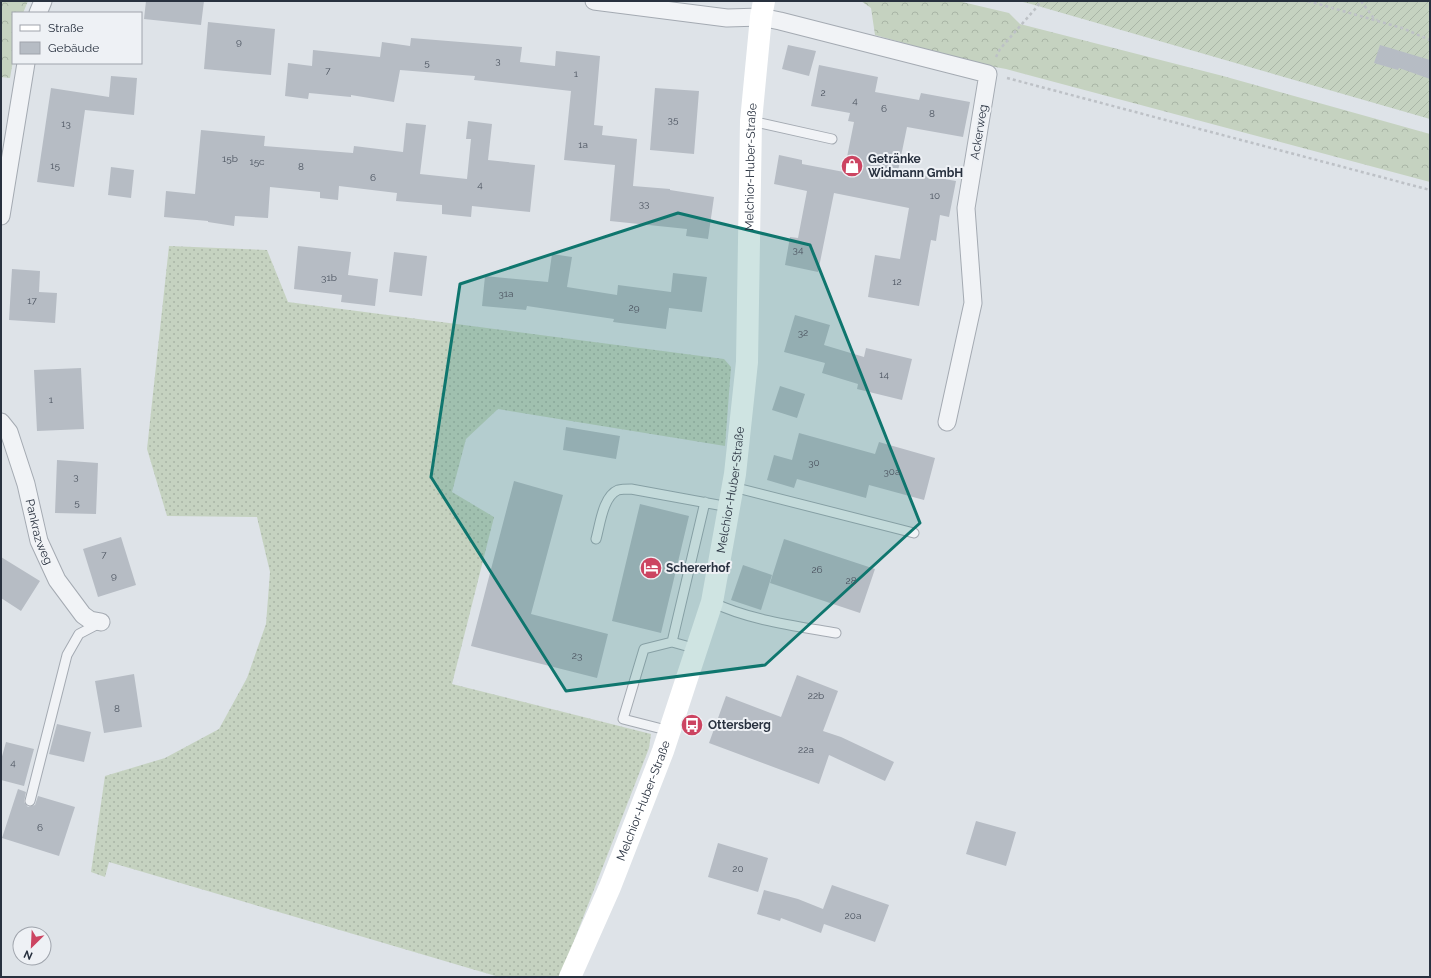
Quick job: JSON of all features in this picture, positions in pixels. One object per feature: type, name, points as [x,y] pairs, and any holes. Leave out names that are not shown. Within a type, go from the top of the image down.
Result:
[{"type":"street","points":[[38,12],[43,1]]},
{"type":"street","points":[[594,1],[727,18],[762,9],[780,21],[988,74]]},
{"type":"street","name":"Melchior-Huber-Straße","points":[[570,977],[610,887],[663,751],[712,602],[736,474],[747,362],[751,122],[762,9]]},
{"type":"street","points":[[1,216],[26,64]]},
{"type":"street","name":"Ackerweg","points":[[947,422],[973,303],[966,208],[988,74]]},
{"type":"street","name":"Pankrazweg","points":[[1,422],[9,432],[26,484],[38,541],[57,580],[83,615],[90,620],[101,622]]},
{"type":"lane","points":[[751,122],[832,139]]},
{"type":"lane","points":[[596,539],[606,502],[612,494],[619,490],[631,489],[705,502],[731,497],[914,533]]},
{"type":"lane","points":[[672,642],[705,502]]},
{"type":"lane","points":[[712,602],[725,608],[784,624],[836,633]]},
{"type":"lane","points":[[30,801],[67,655],[79,634],[101,622]]},
{"type":"lane","points":[[670,731],[623,719],[644,649],[672,642],[697,649]]},
{"type":"path","points":[[1041,1],[1000,49],[988,74],[1430,190]]},
{"type":"path","points":[[1308,1],[1402,28],[1430,40]]},
{"type":"path","points":[[1361,1],[1373,17],[1381,22]]},
{"type":"highlighted area","points":[[678,213],[810,245],[920,523],[765,665],[566,691],[431,477],[460,284]]},
{"type":"green space","points":[[1,1],[28,1],[23,12],[12,12],[12,64],[10,78],[1,77]]},
{"type":"green space","points":[[861,1],[958,1],[1009,13],[1020,24],[1223,76],[1430,134],[1430,182],[1006,69],[979,64],[875,35],[871,8]]},
{"type":"green space","points":[[1019,1],[1430,1],[1430,119],[1031,4]]},
{"type":"green space","points":[[169,246],[267,250],[288,302],[724,359],[731,367],[725,446],[498,409],[466,439],[452,492],[494,517],[452,684],[651,734],[649,748],[560,977],[499,977],[109,862],[105,877],[91,872],[105,776],[165,758],[219,729],[247,678],[266,624],[270,572],[257,517],[167,516],[147,449]]},
{"type":"building","points":[[146,1],[204,1],[201,25],[144,19]]},
{"type":"building","points":[[208,22],[275,29],[271,75],[204,69]]},
{"type":"building","points":[[411,38],[522,47],[520,62],[555,66],[556,51],[600,56],[594,125],[603,126],[602,135],[637,139],[633,186],[670,189],[714,197],[708,239],[686,236],[687,229],[610,221],[615,165],[564,160],[571,91],[474,80],[475,76],[400,70],[394,102],[351,95],[351,97],[309,93],[308,99],[285,96],[288,63],[312,66],[313,50],[380,57],[382,42],[410,46]]},
{"type":"building","points":[[788,45],[816,51],[809,76],[782,69]]},
{"type":"building","points":[[1380,45],[1430,60],[1430,79],[1399,68],[1398,70],[1374,63]]},
{"type":"building","points":[[819,65],[878,77],[875,92],[919,100],[921,93],[970,102],[963,137],[907,127],[898,171],[956,181],[949,217],[940,215],[936,241],[931,240],[919,306],[868,297],[875,255],[900,259],[909,208],[834,193],[818,272],[785,265],[790,237],[798,238],[807,191],[774,184],[779,155],[802,160],[802,164],[844,172],[854,122],[848,121],[850,113],[811,106]]},
{"type":"building","points":[[111,76],[137,78],[134,115],[85,110],[74,187],[37,182],[51,88],[109,97]]},
{"type":"building","points":[[655,88],[699,91],[694,154],[650,150]]},
{"type":"building","points":[[468,121],[492,124],[488,160],[535,165],[530,212],[472,206],[471,217],[442,214],[442,205],[396,201],[397,193],[339,186],[338,200],[320,198],[320,192],[270,187],[268,218],[235,216],[234,226],[208,221],[164,217],[166,191],[195,194],[201,130],[265,136],[264,146],[353,153],[354,146],[403,152],[406,123],[426,125],[420,174],[467,179],[471,139],[466,139]]},
{"type":"building","points":[[111,167],[134,170],[131,198],[108,195]]},
{"type":"building","points":[[298,246],[351,252],[348,275],[378,279],[375,306],[341,302],[342,295],[294,289]]},
{"type":"building","points":[[394,252],[427,256],[422,296],[389,292]]},
{"type":"building","points":[[552,254],[572,257],[567,287],[617,295],[618,285],[671,292],[673,273],[707,277],[702,312],[669,308],[666,329],[613,322],[614,319],[527,306],[526,310],[482,306],[485,276],[548,282]]},
{"type":"building","points":[[12,269],[40,271],[39,292],[57,293],[55,323],[9,320]]},
{"type":"building","points":[[795,315],[830,325],[824,345],[864,357],[866,348],[912,359],[902,400],[857,389],[858,384],[822,373],[825,363],[784,352]]},
{"type":"building","points":[[81,368],[84,429],[37,431],[34,370]]},
{"type":"building","points":[[780,386],[805,394],[797,418],[772,410]]},
{"type":"building","points":[[566,427],[620,436],[616,459],[563,450]]},
{"type":"building","points":[[799,433],[875,454],[879,442],[935,458],[924,500],[869,485],[866,498],[797,479],[794,488],[767,480],[774,455],[792,460]]},
{"type":"building","points":[[57,460],[98,463],[96,514],[55,513]]},
{"type":"building","points":[[514,481],[563,495],[531,614],[608,634],[597,678],[471,646]]},
{"type":"building","name":"Schererhof","points":[[640,504],[689,516],[661,633],[612,621]]},
{"type":"building","points":[[121,537],[136,585],[98,597],[83,549]]},
{"type":"building","points":[[784,539],[875,569],[860,613],[770,583]]},
{"type":"building","points":[[1,557],[40,581],[21,611],[1,598]]},
{"type":"building","points":[[743,565],[772,575],[761,610],[731,600]]},
{"type":"building","points":[[134,674],[142,727],[104,733],[95,681]]},
{"type":"building","points":[[797,675],[838,691],[823,731],[841,737],[894,762],[885,781],[829,755],[819,784],[709,743],[726,696],[781,717]]},
{"type":"building","points":[[57,724],[91,732],[84,762],[49,754]]},
{"type":"building","points":[[6,742],[34,749],[24,786],[1,780],[1,760]]},
{"type":"building","points":[[18,789],[26,792],[24,802],[28,807],[35,805],[38,796],[75,807],[59,856],[2,838]]},
{"type":"building","points":[[976,821],[1016,832],[1006,866],[966,854]]},
{"type":"building","points":[[718,843],[768,858],[758,892],[708,877]]},
{"type":"building","points":[[832,885],[889,905],[875,942],[824,924],[821,933],[781,918],[780,921],[757,914],[764,890],[798,899],[823,909]]},
{"type":"place","name":"Getränke Widmann GmbH","points":[[852,166]]},
{"type":"place","name":"Schererhof","points":[[651,568]]},
{"type":"place","name":"Ottersberg","points":[[692,725]]}]
